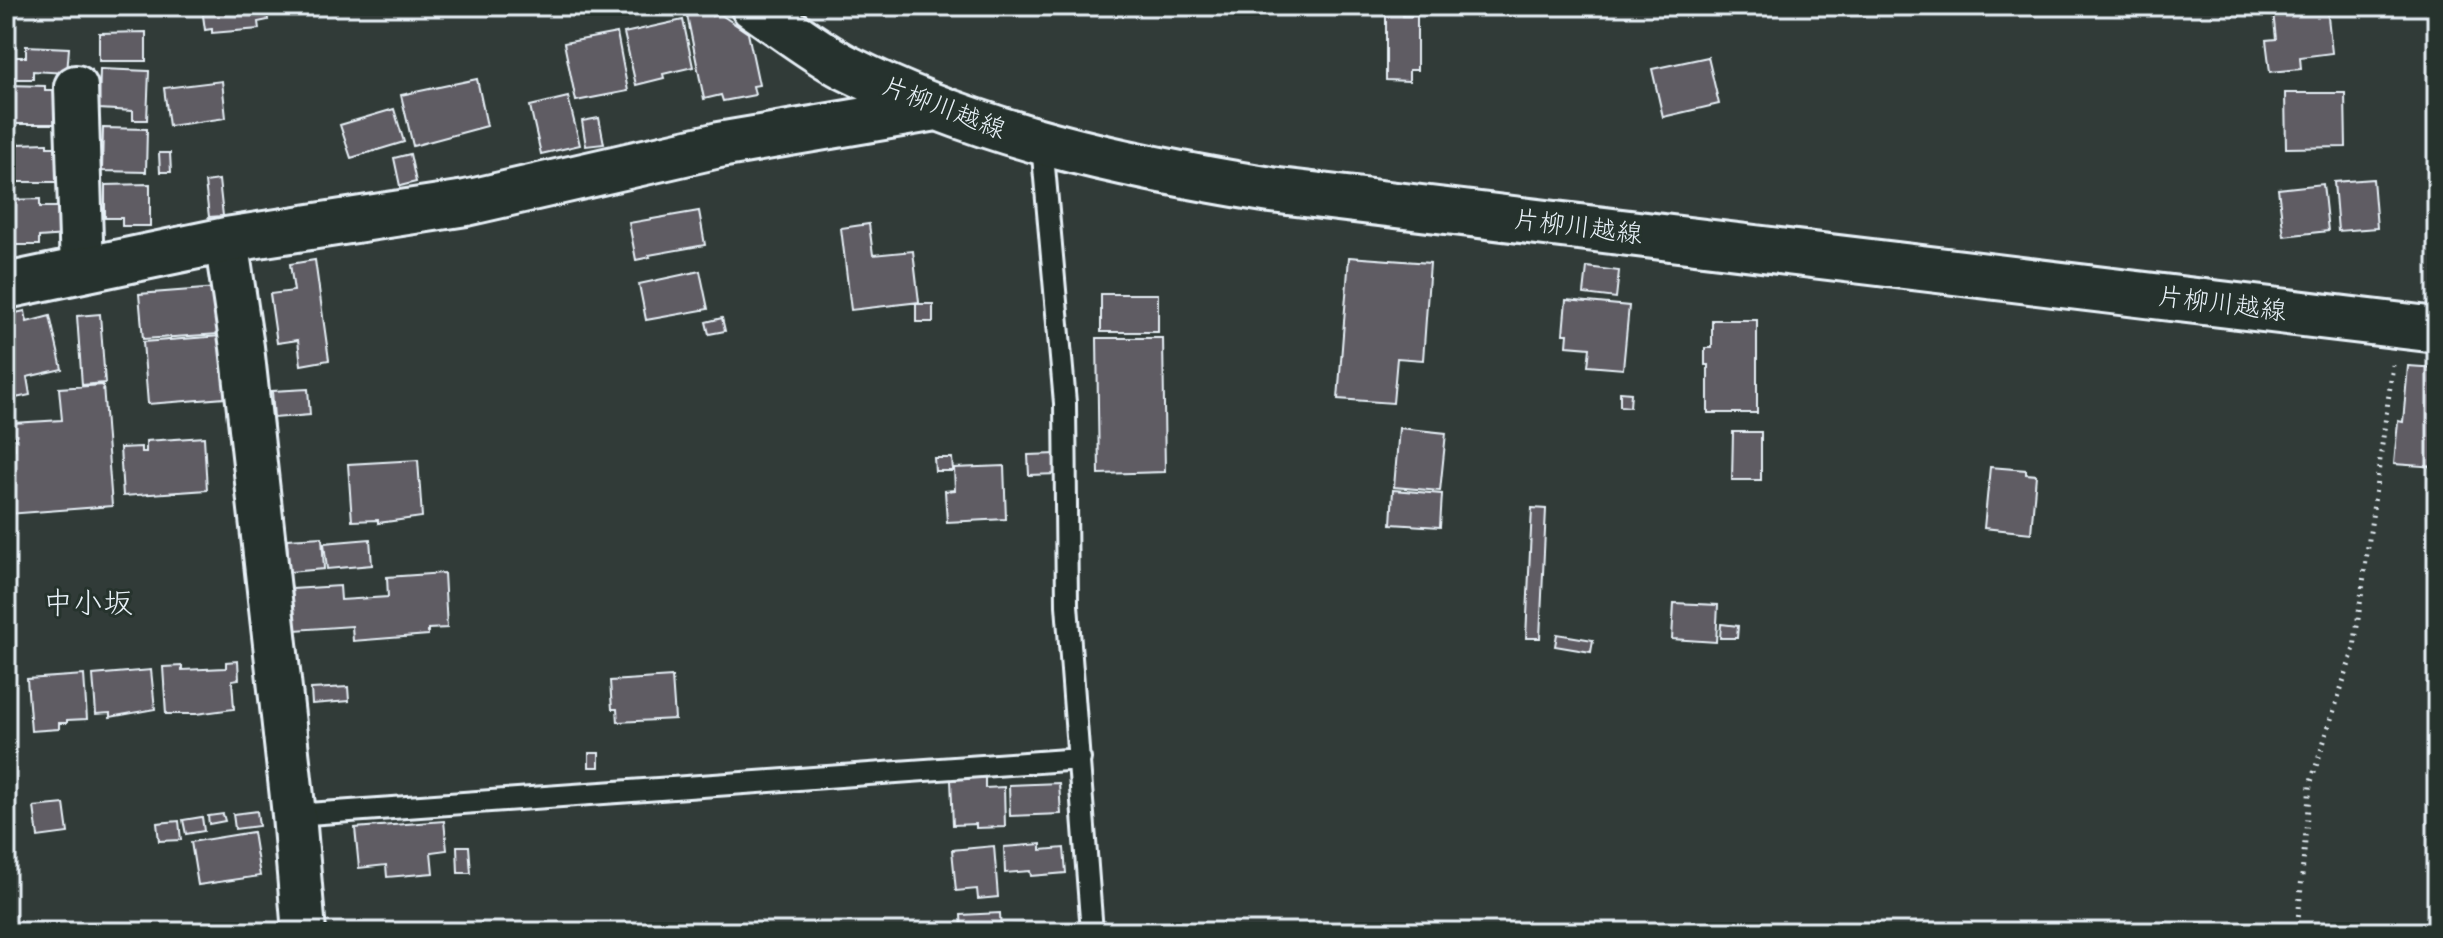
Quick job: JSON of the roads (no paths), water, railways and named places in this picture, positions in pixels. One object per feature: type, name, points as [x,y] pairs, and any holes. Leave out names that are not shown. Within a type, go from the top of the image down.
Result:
[{"type":"main road","name":"片柳川越線","points":[[753,6],[842,65],[936,108],[1042,144],[1158,172],[1271,190],[2418,327]]},
{"type":"main road","points":[[6,286],[226,240],[466,203],[719,145],[936,108]]},
{"type":"street","points":[[76,87],[82,270]]},
{"type":"street","points":[[226,240],[242,347],[304,932]]},
{"type":"lane","points":[[1042,144],[1065,403],[1067,605],[1092,932]]},
{"type":"lane","points":[[294,815],[1080,759]]},
{"type":"district","name":"中小坂","points":[[88,603]]}]
